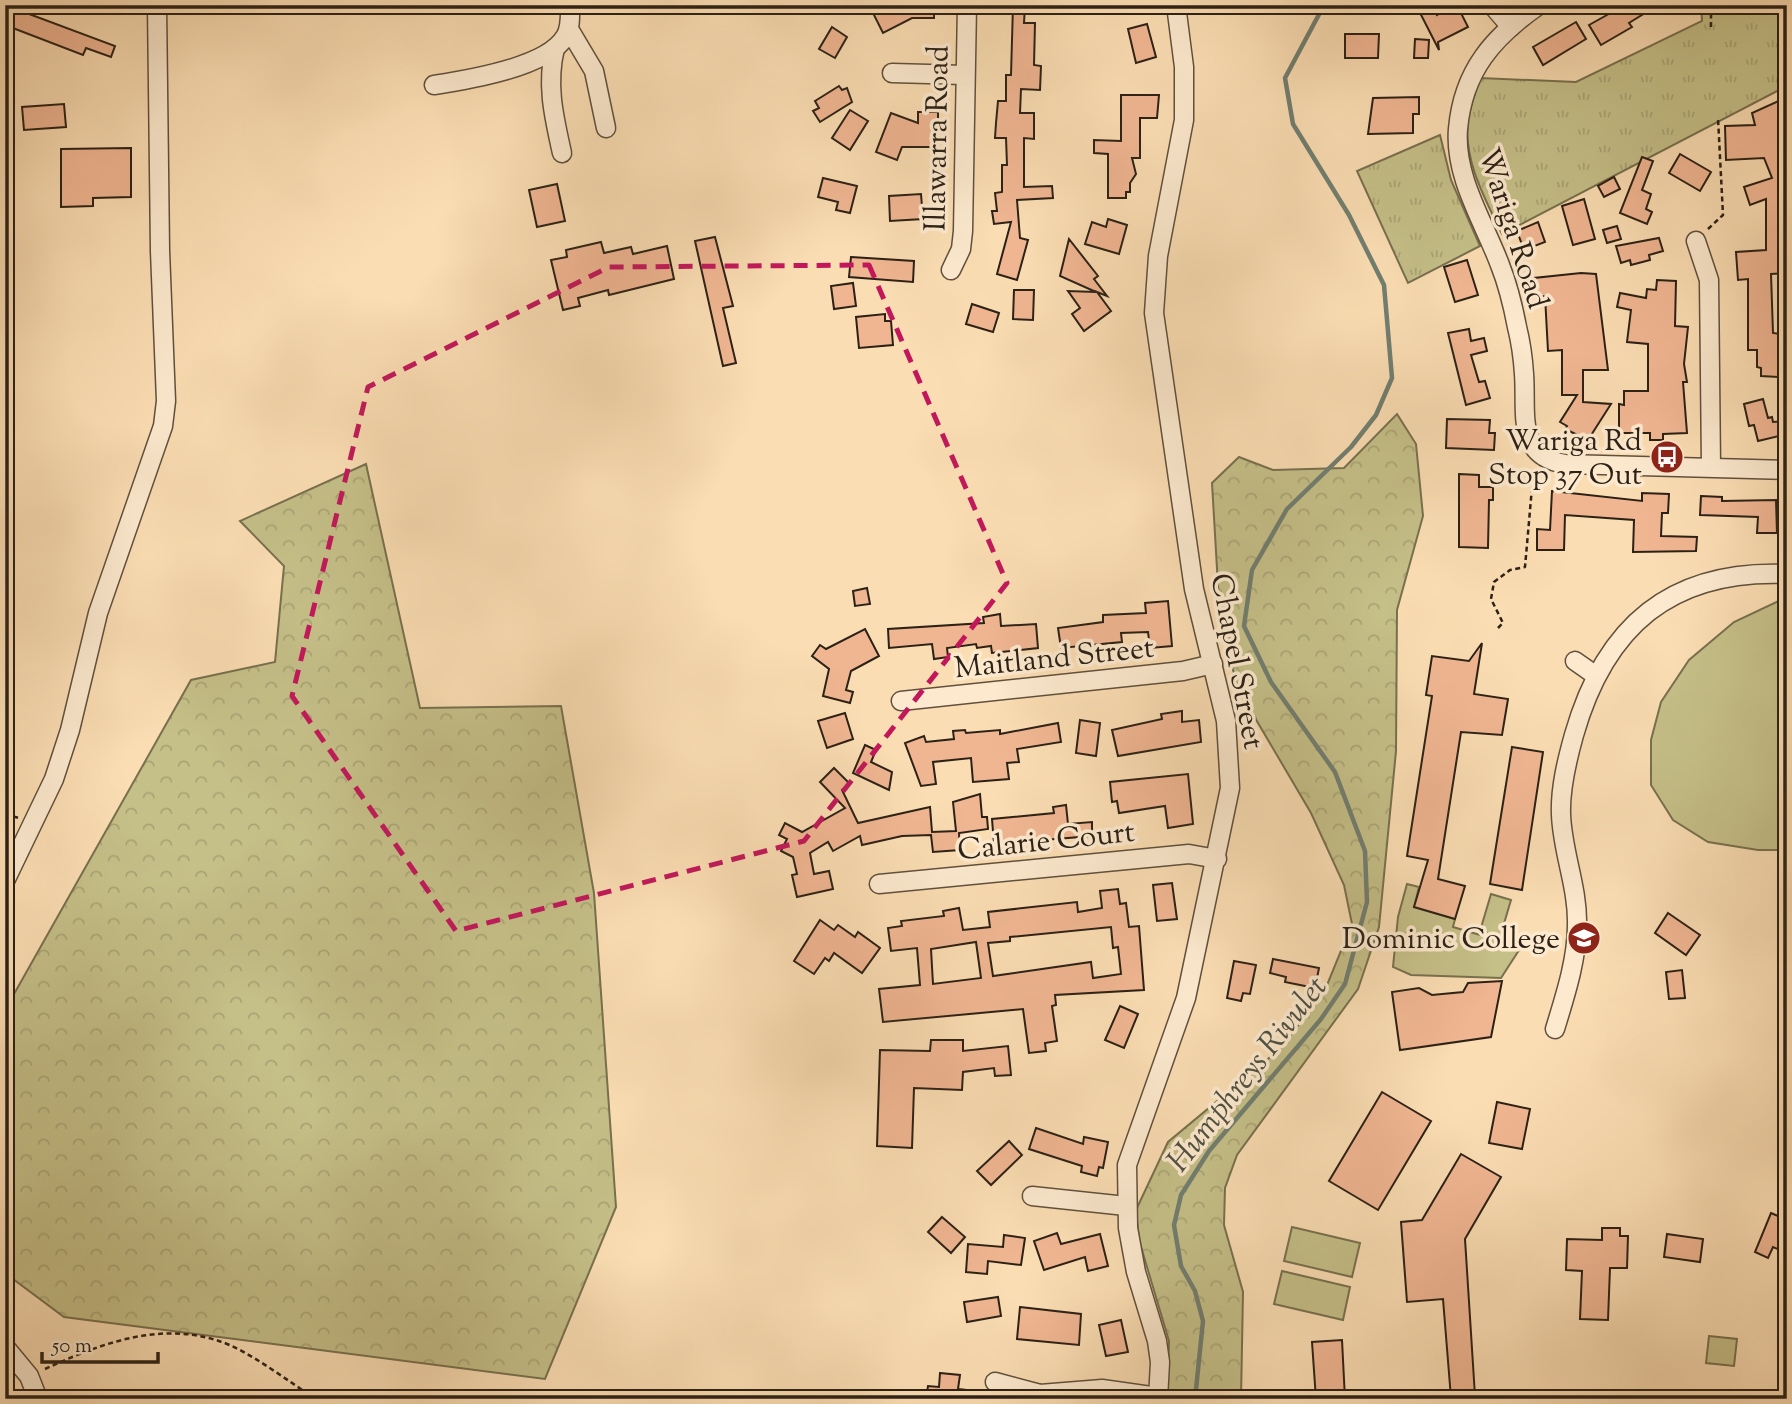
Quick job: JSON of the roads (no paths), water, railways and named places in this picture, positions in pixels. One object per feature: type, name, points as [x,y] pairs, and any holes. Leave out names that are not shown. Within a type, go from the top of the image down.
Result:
[{"type":"street","points":[[5,881],[54,779],[70,730],[98,613],[163,426],[166,401],[160,251],[157,5]]},
{"type":"street","points":[[570,5],[569,29],[594,71],[606,128]]},
{"type":"street","name":"Illawarra Road","points":[[951,270],[961,249],[963,231],[967,5]]},
{"type":"street","name":"Chapel Street","points":[[1158,1398],[1157,1340],[1134,1262],[1126,1206],[1127,1165],[1183,1007],[1227,810],[1230,761],[1226,721],[1194,589],[1154,313],[1158,256],[1184,120],[1184,66],[1176,5]]},
{"type":"street","points":[[1492,5],[1511,27]]},
{"type":"street","name":"Wariga Road","points":[[1539,5],[1511,27],[1474,68],[1461,106],[1457,143],[1461,169],[1500,266],[1514,313],[1522,348],[1527,437],[1545,458],[1565,464],[1712,467]]},
{"type":"street","points":[[434,85],[486,74],[545,56],[555,48],[569,29]]},
{"type":"street","points":[[555,48],[550,81],[551,106],[562,153]]},
{"type":"street","points":[[892,73],[965,75]]},
{"type":"street","points":[[1696,241],[1709,280],[1712,467],[1787,470]]},
{"type":"street","points":[[1555,1029],[1572,967],[1577,926],[1561,814],[1562,792],[1577,726],[1613,635],[1661,602],[1686,589],[1729,576],[1787,574]]},
{"type":"street","points":[[1575,661],[1595,675]]},
{"type":"street","name":"Maitland Street","points":[[901,701],[1183,671],[1213,664]]},
{"type":"street","name":"Calarie Court","points":[[879,884],[1189,854],[1217,859]]},
{"type":"street","points":[[1032,1195],[1126,1206]]},
{"type":"street","points":[[5,1347],[29,1376],[38,1399]]},
{"type":"street","points":[[995,1382],[1040,1394],[1102,1389],[1158,1398]]},
{"type":"waterway","name":"Humphreys Rivulet","points":[[1195,1399],[1203,1321],[1195,1291],[1181,1266],[1174,1225],[1181,1195],[1209,1151],[1321,1019],[1345,984],[1367,902],[1365,851],[1335,772],[1271,682],[1244,626],[1252,570],[1287,509],[1351,447],[1376,415],[1392,378],[1384,285],[1349,215],[1293,124],[1285,78],[1324,5]]},
{"type":"place","name":"Wariga Rd Stop 37 Out","points":[[1667,457]]},
{"type":"place","name":"Dominic College","points":[[1584,938]]}]
